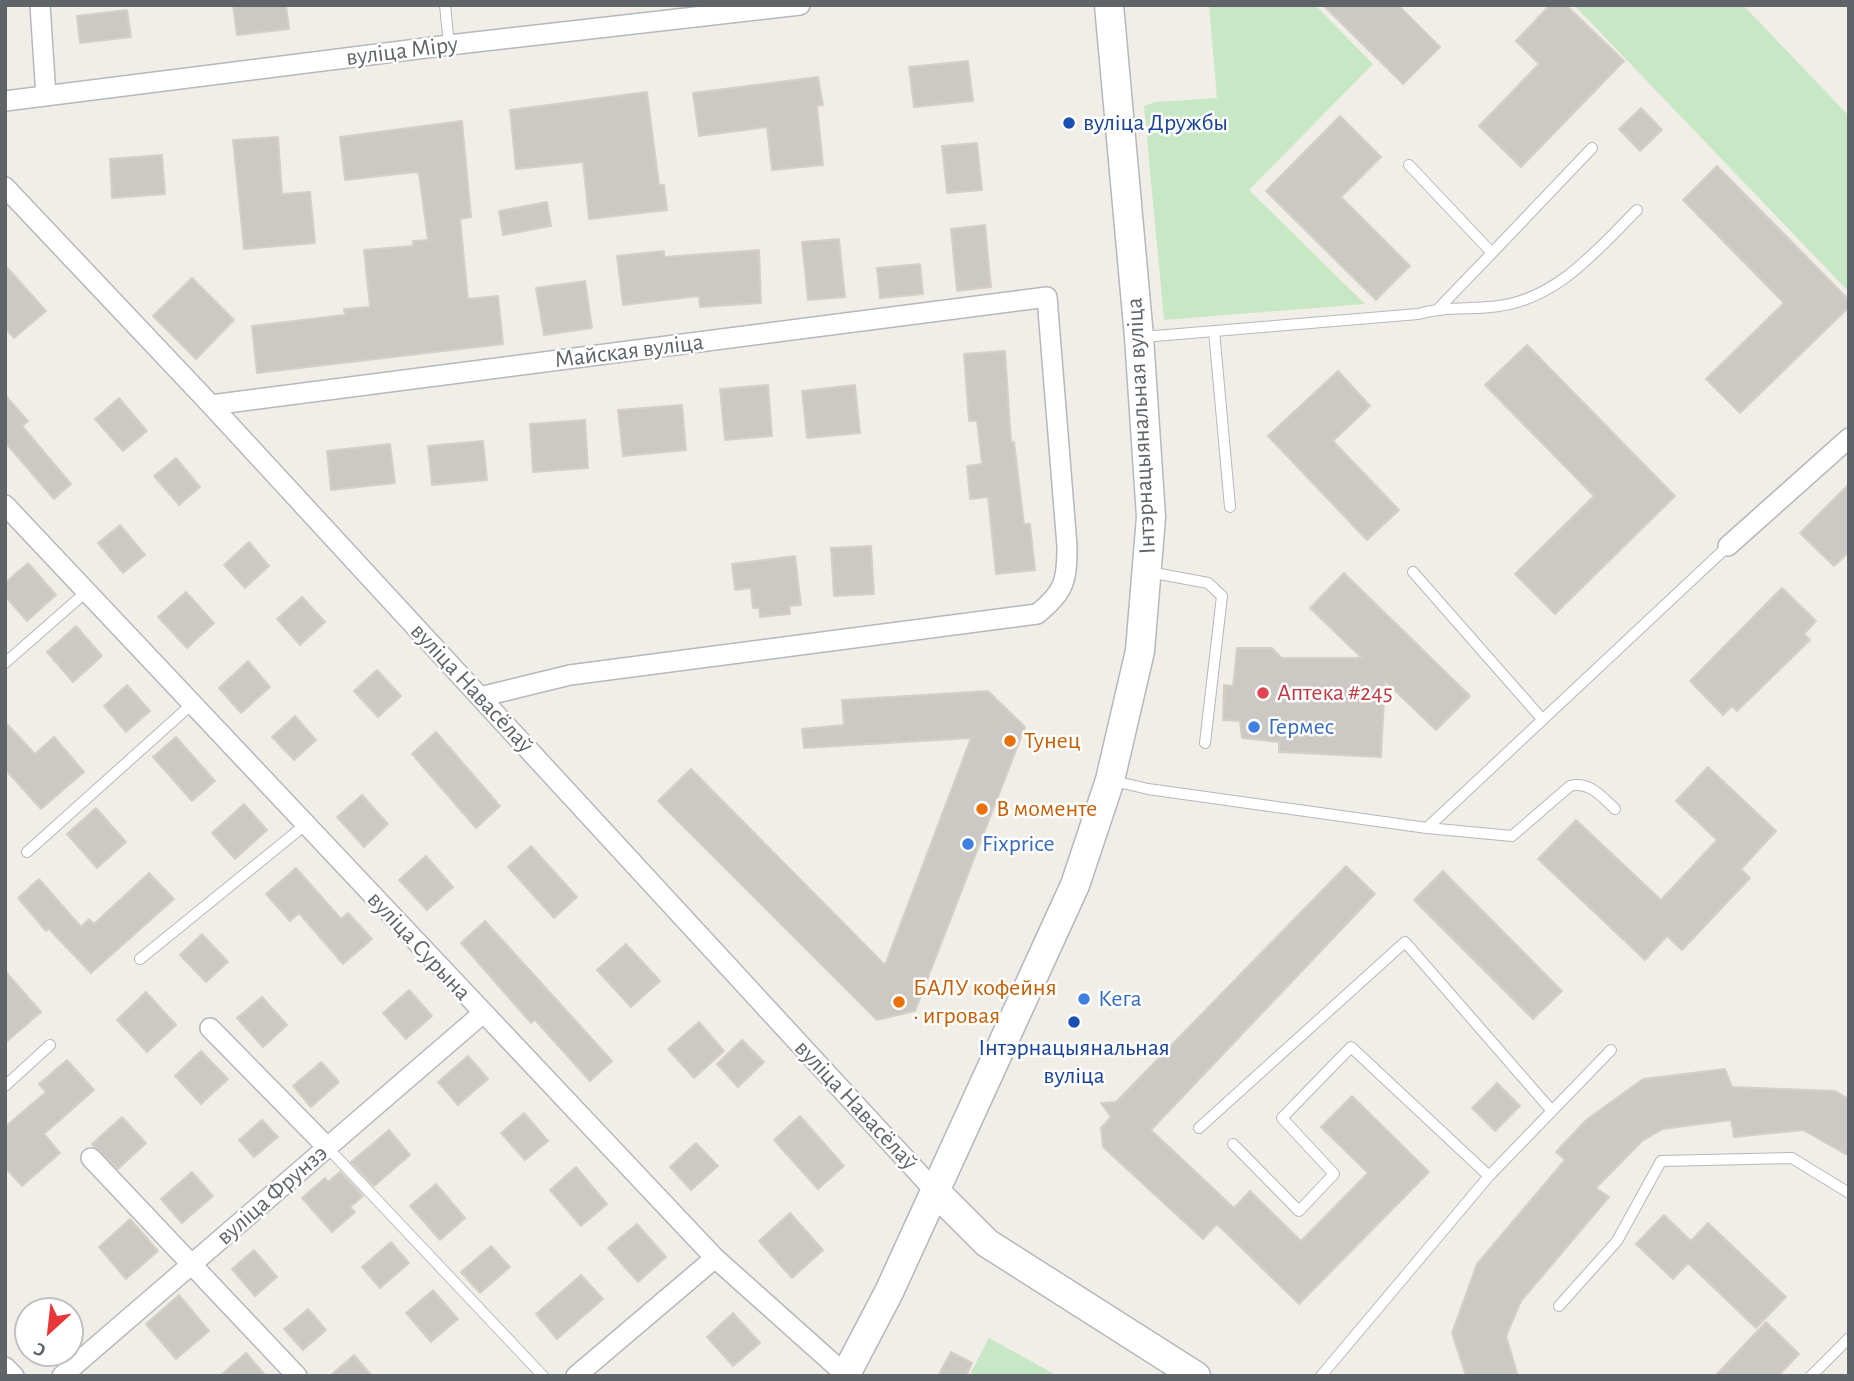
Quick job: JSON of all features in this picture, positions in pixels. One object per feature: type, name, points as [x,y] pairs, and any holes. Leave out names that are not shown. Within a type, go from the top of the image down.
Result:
[{"type":"main road","name":"Інтэрнацыянальная вуліца","points":[[845,1375],[889,1292],[1075,885],[1110,780],[1140,651],[1151,517],[1139,337],[1109,5]]},
{"type":"main road","points":[[935,1191],[987,1243],[1196,1376]]},
{"type":"street","points":[[40,5],[46,96]]},
{"type":"street","name":"вуліца Міру","points":[[5,101],[705,11],[800,5]]},
{"type":"street","name":"вуліца Навасёлаў","points":[[5,187],[211,405],[935,1191]]},
{"type":"street","name":"Майская вуліца","points":[[211,405],[1047,297],[1067,546],[1067,576],[1055,600],[1037,614],[570,675],[480,697]]},
{"type":"street","points":[[1728,546],[1849,438]]},
{"type":"street","name":"вуліца Сурына","points":[[5,505],[482,1014],[715,1258],[845,1375]]},
{"type":"street","name":"вуліца Фрунзэ","points":[[61,1376],[482,1014]]},
{"type":"street","points":[[211,1028],[327,1147]]},
{"type":"street","points":[[91,1158],[297,1376]]},
{"type":"street","points":[[576,1376],[715,1258]]},
{"type":"street","points":[[5,1367],[14,1376]]},
{"type":"lane","points":[[445,5],[449,45]]},
{"type":"lane","points":[[1438,309],[1592,148]]},
{"type":"lane","points":[[1409,165],[1492,253]]},
{"type":"lane","points":[[1139,337],[1418,314],[1438,309],[1501,306],[1544,290],[1575,273],[1637,209]]},
{"type":"lane","points":[[1214,331],[1230,507]]},
{"type":"lane","points":[[1427,828],[1728,546]]},
{"type":"lane","points":[[1148,572],[1208,583],[1222,596],[1205,743]]},
{"type":"lane","points":[[1413,572],[1543,720]]},
{"type":"lane","points":[[5,663],[86,592]]},
{"type":"lane","points":[[27,852],[192,704]]},
{"type":"lane","points":[[1110,780],[1148,789],[1427,828],[1512,836],[1570,786],[1579,784],[1591,788],[1615,809]]},
{"type":"lane","points":[[140,959],[305,825]]},
{"type":"lane","points":[[1199,1128],[1405,942],[1552,1111]]},
{"type":"lane","points":[[5,1086],[50,1045]]},
{"type":"lane","points":[[1233,1144],[1299,1211],[1334,1174],[1282,1118],[1351,1047],[1489,1176]]},
{"type":"lane","points":[[1321,1376],[1489,1176],[1611,1050]]},
{"type":"lane","points":[[327,1147],[543,1376]]},
{"type":"lane","points":[[1559,1306],[1616,1241],[1661,1161],[1792,1158],[1849,1193]]},
{"type":"lane","points":[[1811,1376],[1849,1338]]},
{"type":"green space","points":[[1209,5],[1315,5],[1373,64],[1249,190],[1365,304],[1164,320],[1144,106],[1156,102],[1217,98]]},
{"type":"green space","points":[[1574,5],[1743,5],[1849,116],[1849,292]]},
{"type":"green space","points":[[989,1338],[1058,1376],[969,1376]]},
{"type":"building","points":[[233,5],[286,5],[289,29],[237,35]]},
{"type":"building","points":[[1323,5],[1398,5],[1440,47],[1403,84]]},
{"type":"building","points":[[1550,5],[1566,5],[1624,61],[1521,167],[1479,126],[1539,64],[1516,41]]},
{"type":"building","points":[[127,10],[131,37],[80,43],[77,16]]},
{"type":"building","points":[[968,61],[973,101],[914,107],[909,67]]},
{"type":"building","points":[[818,77],[823,105],[817,106],[823,165],[772,170],[767,127],[699,136],[693,93]]},
{"type":"building","points":[[647,92],[659,185],[664,185],[667,210],[589,219],[583,162],[516,169],[510,110]]},
{"type":"building","points":[[1641,108],[1662,130],[1640,151],[1619,129]]},
{"type":"building","points":[[1340,116],[1381,157],[1341,197],[1410,266],[1376,300],[1266,191]]},
{"type":"building","points":[[462,121],[471,217],[460,219],[468,299],[498,296],[503,344],[257,373],[252,326],[345,315],[344,309],[370,307],[364,250],[413,246],[413,241],[428,240],[419,174],[416,172],[345,180],[340,137]]},
{"type":"building","points":[[278,137],[282,194],[310,192],[315,243],[244,249],[233,140]]},
{"type":"building","points":[[977,143],[982,190],[947,193],[942,146]]},
{"type":"building","points":[[162,155],[165,194],[112,198],[110,159]]},
{"type":"building","points":[[1717,166],[1849,300],[1849,307],[1740,413],[1706,379],[1784,303],[1683,200]]},
{"type":"building","points":[[547,202],[551,226],[503,235],[499,211]]},
{"type":"building","points":[[985,225],[991,287],[957,291],[951,229]]},
{"type":"building","points":[[839,239],[845,297],[808,300],[802,242]]},
{"type":"building","points":[[759,250],[761,303],[700,307],[699,296],[623,305],[617,256],[664,251],[664,257]]},
{"type":"building","points":[[920,264],[923,294],[880,298],[877,268]]},
{"type":"building","points":[[5,265],[46,311],[14,338],[5,328]]},
{"type":"building","points":[[192,278],[234,320],[196,359],[153,316]]},
{"type":"building","points":[[585,281],[592,328],[544,335],[536,288]]},
{"type":"building","points":[[1527,345],[1675,496],[1555,614],[1515,574],[1594,496],[1485,385]]},
{"type":"building","points":[[1005,351],[1011,442],[1014,442],[1024,524],[1030,524],[1035,570],[996,574],[988,497],[970,499],[967,466],[982,464],[977,421],[969,421],[964,354]]},
{"type":"building","points":[[1338,371],[1370,406],[1333,441],[1399,510],[1367,540],[1268,436]]},
{"type":"building","points":[[768,385],[772,436],[725,440],[720,389]]},
{"type":"building","points":[[855,385],[860,433],[807,438],[802,391]]},
{"type":"building","points":[[5,395],[28,421],[22,426],[71,484],[54,499],[5,442]]},
{"type":"building","points":[[119,398],[147,431],[123,451],[95,419]]},
{"type":"building","points":[[682,405],[686,450],[623,456],[618,410]]},
{"type":"building","points":[[585,420],[588,468],[533,472],[530,424]]},
{"type":"building","points":[[483,441],[487,480],[432,485],[428,446]]},
{"type":"building","points":[[390,444],[395,483],[331,490],[327,451]]},
{"type":"building","points":[[176,458],[200,487],[179,505],[154,476]]},
{"type":"building","points":[[1849,484],[1849,552],[1834,566],[1800,533]]},
{"type":"building","points":[[120,525],[145,555],[123,573],[98,543]]},
{"type":"building","points":[[249,542],[269,566],[245,588],[224,565]]},
{"type":"building","points":[[871,546],[874,594],[834,596],[831,548]]},
{"type":"building","points":[[795,556],[801,605],[789,606],[790,614],[760,617],[759,608],[753,608],[751,588],[735,590],[732,564]]},
{"type":"building","points":[[28,563],[56,595],[27,621],[5,596],[5,583]]},
{"type":"building","points":[[1344,573],[1470,696],[1436,730],[1385,681],[1381,757],[1279,752],[1279,742],[1242,738],[1240,721],[1223,720],[1224,685],[1233,686],[1237,648],[1272,648],[1281,658],[1362,658],[1310,608]]},
{"type":"building","points":[[1782,588],[1816,621],[1804,634],[1810,640],[1737,711],[1732,706],[1723,715],[1690,681]]},
{"type":"building","points":[[186,592],[214,623],[187,648],[158,617]]},
{"type":"building","points":[[302,597],[325,622],[300,645],[277,619]]},
{"type":"building","points":[[76,626],[102,656],[73,682],[47,652]]},
{"type":"building","points":[[248,661],[270,687],[241,713],[219,688]]},
{"type":"building","points":[[377,670],[401,696],[378,717],[354,691]]},
{"type":"building","points":[[127,685],[150,711],[126,732],[104,706]]},
{"type":"building","points":[[988,691],[1025,727],[915,1011],[877,1020],[658,801],[691,769],[885,965],[971,738],[804,748],[802,729],[844,725],[842,700]]},
{"type":"building","points":[[295,716],[316,740],[294,760],[272,737]]},
{"type":"building","points":[[5,722],[35,754],[54,737],[84,772],[41,809],[5,769]]},
{"type":"building","points":[[436,732],[500,806],[476,828],[412,754]]},
{"type":"building","points":[[176,737],[215,781],[192,801],[153,757]]},
{"type":"building","points":[[1708,767],[1776,831],[1741,869],[1750,878],[1682,950],[1667,936],[1645,960],[1538,859],[1576,820],[1661,900],[1717,840],[1676,801]]},
{"type":"building","points":[[362,795],[388,824],[364,847],[337,817]]},
{"type":"building","points":[[244,804],[267,830],[235,859],[212,833]]},
{"type":"building","points":[[96,808],[126,842],[97,868],[67,834]]},
{"type":"building","points":[[531,846],[577,897],[554,918],[508,867]]},
{"type":"building","points":[[426,856],[453,887],[427,910],[399,880]]},
{"type":"building","points":[[1346,866],[1375,894],[1151,1130],[1234,1208],[1250,1191],[1301,1241],[1368,1173],[1321,1127],[1352,1096],[1429,1172],[1299,1304],[1217,1224],[1203,1239],[1103,1147],[1101,1128],[1111,1117],[1101,1103],[1116,1102]]},
{"type":"building","points":[[296,868],[341,919],[348,913],[372,939],[343,964],[299,913],[290,921],[266,894]]},
{"type":"building","points":[[1443,871],[1562,991],[1533,1019],[1414,900]]},
{"type":"building","points":[[149,873],[174,899],[91,973],[49,929],[46,931],[18,898],[39,879],[81,927],[89,919],[94,924]]},
{"type":"building","points":[[485,921],[612,1061],[590,1081],[535,1020],[531,1023],[461,943]]},
{"type":"building","points":[[202,934],[228,962],[206,982],[180,955]]},
{"type":"building","points":[[626,944],[660,981],[631,1007],[597,970]]},
{"type":"building","points":[[5,971],[41,1012],[5,1043]]},
{"type":"building","points":[[409,990],[432,1016],[406,1039],[383,1013]]},
{"type":"building","points":[[146,992],[176,1025],[147,1052],[117,1020]]},
{"type":"building","points":[[262,997],[287,1025],[263,1047],[237,1018]]},
{"type":"building","points":[[699,1022],[724,1051],[694,1078],[668,1049]]},
{"type":"building","points":[[742,1040],[764,1062],[738,1087],[717,1064]]},
{"type":"building","points":[[201,1051],[228,1079],[201,1104],[175,1076]]},
{"type":"building","points":[[468,1056],[488,1079],[458,1105],[438,1082]]},
{"type":"building","points":[[67,1060],[94,1090],[44,1134],[60,1153],[22,1186],[5,1167],[5,1127],[46,1092],[39,1084]]},
{"type":"building","points":[[321,1062],[339,1082],[311,1107],[293,1086]]},
{"type":"building","points":[[1725,1069],[1732,1087],[1835,1091],[1849,1099],[1849,1156],[1803,1130],[1734,1137],[1731,1120],[1663,1129],[1642,1141],[1596,1188],[1609,1197],[1521,1301],[1506,1336],[1518,1376],[1466,1376],[1452,1333],[1477,1264],[1565,1160],[1556,1152],[1586,1120],[1643,1079]]},
{"type":"building","points":[[1497,1083],[1520,1106],[1495,1131],[1472,1108]]},
{"type":"building","points":[[524,1113],[548,1141],[525,1160],[501,1133]]},
{"type":"building","points":[[800,1116],[844,1166],[818,1189],[774,1140]]},
{"type":"building","points":[[122,1117],[146,1143],[118,1169],[92,1144]]},
{"type":"building","points":[[262,1120],[278,1137],[254,1157],[239,1140]]},
{"type":"building","points":[[389,1130],[410,1155],[374,1186],[351,1162]]},
{"type":"building","points":[[696,1143],[718,1166],[691,1190],[670,1167]]},
{"type":"building","points":[[576,1167],[607,1204],[581,1226],[550,1190]]},
{"type":"building","points":[[192,1172],[213,1196],[182,1223],[161,1199]]},
{"type":"building","points":[[340,1172],[363,1196],[350,1207],[355,1212],[332,1232],[302,1198],[325,1178],[328,1182]]},
{"type":"building","points":[[436,1184],[465,1218],[440,1240],[410,1206]]},
{"type":"building","points":[[790,1213],[823,1250],[792,1278],[759,1241]]},
{"type":"building","points":[[1664,1215],[1691,1241],[1708,1223],[1786,1297],[1756,1328],[1688,1263],[1673,1279],[1636,1244]]},
{"type":"building","points":[[130,1219],[158,1251],[126,1279],[99,1247]]},
{"type":"building","points":[[637,1224],[666,1257],[638,1282],[608,1248]]},
{"type":"building","points":[[391,1242],[409,1263],[380,1288],[362,1267]]},
{"type":"building","points":[[491,1246],[510,1267],[480,1293],[461,1272]]},
{"type":"building","points":[[254,1250],[277,1277],[255,1296],[232,1269]]},
{"type":"building","points":[[581,1275],[603,1299],[557,1339],[536,1314]]},
{"type":"building","points":[[433,1290],[458,1319],[431,1342],[406,1313]]},
{"type":"building","points":[[179,1295],[209,1331],[176,1359],[146,1324]]},
{"type":"building","points":[[308,1309],[326,1330],[303,1350],[284,1329]]},
{"type":"building","points":[[733,1313],[760,1343],[733,1366],[707,1337]]},
{"type":"building","points":[[1766,1322],[1799,1354],[1778,1376],[1715,1376]]},
{"type":"building","points":[[951,1352],[972,1363],[966,1376],[938,1376]]},
{"type":"building","points":[[246,1353],[266,1376],[220,1376]]},
{"type":"building","points":[[354,1355],[372,1376],[330,1376]]},
{"type":"place","name":"вуліца Дружбы","points":[[1069,123]]},
{"type":"place","name":"Аптека #245","points":[[1263,693]]},
{"type":"place","name":"Гермес","points":[[1254,727]]},
{"type":"place","name":"Тунец","points":[[1010,741]]},
{"type":"place","name":"В моменте","points":[[982,809]]},
{"type":"place","name":"Fixprice","points":[[968,844]]},
{"type":"place","name":"Кега","points":[[1084,999]]},
{"type":"place","name":"БАЛУ кофейня • игровая","points":[[899,1002]]},
{"type":"place","name":"Інтэрнацыянальная вуліца","points":[[1074,1022]]}]
